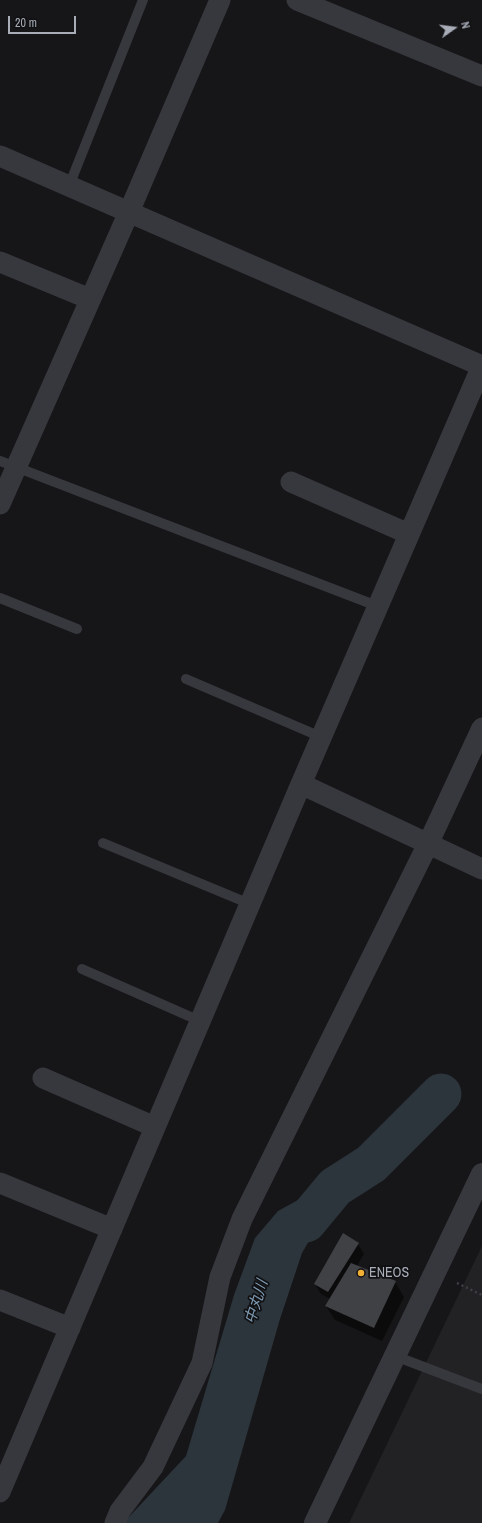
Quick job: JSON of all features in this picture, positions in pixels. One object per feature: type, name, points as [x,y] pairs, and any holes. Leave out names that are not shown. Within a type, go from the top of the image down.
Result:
[{"type":"street","points":[[0,504],[8,464],[90,298],[129,212],[220,0]]},
{"type":"street","points":[[297,0],[482,76]]},
{"type":"street","points":[[0,156],[482,366],[300,784],[0,1492]]},
{"type":"street","points":[[0,262],[90,298]]},
{"type":"street","points":[[291,482],[409,534]]},
{"type":"street","points":[[115,1523],[120,1511],[153,1466],[202,1363],[220,1277],[242,1219],[428,844],[482,728]]},
{"type":"street","points":[[300,784],[482,869]]},
{"type":"street","points":[[42,1078],[155,1127]]},
{"type":"street","points":[[315,1523],[482,1174]]},
{"type":"street","points":[[0,1183],[112,1229]]},
{"type":"street","points":[[0,1300],[70,1328]]},
{"type":"lane","points":[[69,186],[143,0]]},
{"type":"lane","points":[[8,464],[378,606]]},
{"type":"lane","points":[[0,598],[77,629]]},
{"type":"lane","points":[[186,679],[321,737]]},
{"type":"lane","points":[[103,843],[250,904]]},
{"type":"lane","points":[[82,969],[200,1021]]},
{"type":"lane","points":[[395,1356],[482,1389]]},
{"type":"path","points":[[457,1283],[482,1295]]},
{"type":"shaded area","points":[[482,1246],[482,1523],[349,1523]]},
{"type":"water","points":[[344,1181],[302,1253],[280,1319],[225,1510],[218,1523],[126,1523],[127,1519],[186,1456],[234,1295],[255,1238],[278,1211],[316,1190]]},
{"type":"building","points":[[343,1233],[359,1243],[328,1292],[314,1284]]},
{"type":"building","points":[[351,1263],[396,1281],[374,1328],[325,1306]]},
{"type":"waterway","name":"中丸川","points":[[306,1222],[335,1187],[371,1164],[441,1094]]},
{"type":"place","name":"ENEOS","points":[[361,1273]]}]
